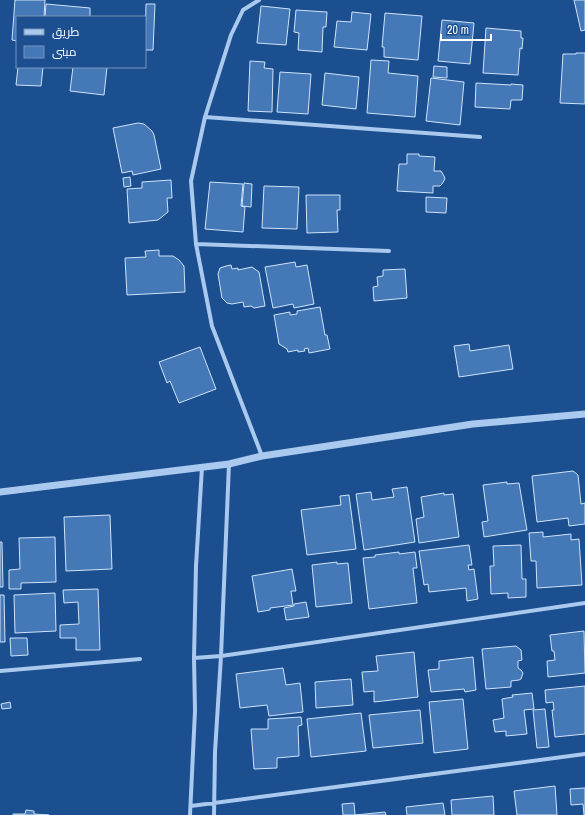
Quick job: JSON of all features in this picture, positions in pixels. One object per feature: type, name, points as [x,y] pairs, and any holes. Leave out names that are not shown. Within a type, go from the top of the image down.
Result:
[{"type":"street","points":[[259,0],[243,10],[231,35],[205,117],[191,181],[196,244],[212,326],[262,456]]},
{"type":"street","points":[[205,117],[480,137]]},
{"type":"street","points":[[196,244],[389,251]]},
{"type":"street","points":[[0,492],[229,464],[262,456],[473,424],[585,414]]},
{"type":"street","points":[[214,815],[215,752],[221,656],[229,464]]},
{"type":"street","points":[[190,815],[195,711],[194,658],[196,566],[202,467]]},
{"type":"street","points":[[194,658],[221,656],[585,603]]},
{"type":"street","points":[[0,671],[140,659]]},
{"type":"street","points":[[191,806],[585,754]]},
{"type":"building","points":[[15,0],[45,0],[44,16],[16,16],[16,41],[12,40]]},
{"type":"building","points":[[574,0],[585,0],[585,30],[581,31]]},
{"type":"building","points":[[46,4],[90,8],[90,16],[45,16]]},
{"type":"building","points":[[146,4],[155,4],[153,50],[146,50]]},
{"type":"building","points":[[261,6],[290,9],[286,45],[257,43]]},
{"type":"building","points":[[296,10],[327,12],[326,27],[323,27],[322,52],[298,50],[299,33],[294,32]]},
{"type":"building","points":[[352,12],[371,14],[367,50],[334,47],[337,21],[351,22]]},
{"type":"building","points":[[385,13],[422,16],[418,60],[384,57],[384,47],[382,47]]},
{"type":"building","points":[[442,20],[474,23],[470,64],[438,61]]},
{"type":"building","points":[[486,28],[521,31],[521,38],[523,38],[522,49],[520,48],[518,75],[483,73]]},
{"type":"building","points":[[585,53],[585,104],[560,103],[563,54]]},
{"type":"building","points":[[371,60],[389,61],[388,73],[418,76],[415,117],[367,113]]},
{"type":"building","points":[[250,61],[265,62],[264,68],[273,69],[272,112],[248,111]]},
{"type":"building","points":[[434,66],[447,67],[447,78],[433,77]]},
{"type":"building","points":[[18,68],[43,68],[41,86],[16,85]]},
{"type":"building","points":[[73,68],[107,68],[104,95],[70,91]]},
{"type":"building","points":[[280,72],[311,74],[308,114],[277,112]]},
{"type":"building","points":[[325,73],[359,77],[356,109],[322,105]]},
{"type":"building","points":[[431,78],[464,82],[460,125],[426,121]]},
{"type":"building","points":[[476,83],[523,85],[522,100],[511,100],[510,109],[475,107]]},
{"type":"building","points":[[138,123],[144,124],[152,131],[154,135],[161,169],[133,175],[132,171],[122,173],[113,128]]},
{"type":"building","points":[[407,154],[419,154],[419,156],[435,157],[434,171],[441,171],[445,179],[440,186],[433,186],[433,193],[397,191],[399,164],[407,164]]},
{"type":"building","points":[[130,177],[131,186],[124,187],[123,178]]},
{"type":"building","points":[[171,180],[172,198],[167,198],[168,212],[158,220],[129,223],[127,189],[142,188],[142,182]]},
{"type":"building","points":[[210,182],[243,184],[241,206],[245,207],[243,232],[205,229]]},
{"type":"building","points":[[244,183],[252,184],[251,207],[242,206]]},
{"type":"building","points":[[264,186],[299,187],[297,229],[262,228]]},
{"type":"building","points":[[306,195],[340,195],[340,210],[337,210],[338,232],[307,233]]},
{"type":"building","points":[[426,197],[447,198],[446,213],[426,212]]},
{"type":"building","points":[[159,250],[159,256],[173,256],[184,266],[185,292],[127,295],[125,258],[146,257],[145,251]]},
{"type":"building","points":[[295,262],[296,267],[307,265],[314,304],[294,308],[293,304],[273,308],[265,267]]},
{"type":"building","points":[[231,265],[232,269],[238,268],[238,270],[252,267],[259,272],[265,306],[254,308],[251,306],[244,307],[243,302],[232,304],[227,303],[222,298],[218,274],[220,268]]},
{"type":"building","points":[[405,269],[407,298],[374,301],[373,287],[378,286],[377,277],[383,276],[383,270]]},
{"type":"building","points":[[320,307],[325,335],[327,335],[330,349],[309,353],[308,348],[304,349],[305,351],[298,352],[298,350],[288,352],[287,349],[279,344],[274,315],[290,312],[290,315],[297,314],[297,311]]},
{"type":"building","points":[[469,344],[470,351],[509,345],[513,369],[459,377],[454,346]]},
{"type":"building","points":[[200,347],[216,389],[179,403],[170,381],[167,383],[159,362]]},
{"type":"building","points":[[573,471],[578,475],[581,504],[585,503],[585,524],[569,526],[568,518],[537,522],[532,476]]},
{"type":"building","points":[[507,482],[507,484],[519,483],[527,530],[484,537],[482,522],[488,521],[483,485]]},
{"type":"building","points":[[407,487],[415,542],[364,550],[356,494],[371,492],[372,500],[394,497],[392,489]]},
{"type":"building","points":[[444,493],[444,495],[453,494],[459,537],[419,543],[416,519],[424,517],[421,497]]},
{"type":"building","points":[[349,495],[356,549],[307,555],[301,510],[341,505],[340,496]]},
{"type":"building","points":[[110,515],[112,569],[66,571],[64,517]]},
{"type":"building","points":[[543,532],[543,537],[571,534],[571,540],[579,539],[582,585],[537,588],[536,561],[531,561],[529,533]]},
{"type":"building","points":[[55,537],[56,582],[21,583],[21,589],[9,589],[9,570],[20,569],[19,538]]},
{"type":"building","points":[[0,542],[2,542],[3,587],[0,587]]},
{"type":"building","points":[[469,545],[472,565],[468,565],[469,570],[474,569],[478,599],[467,601],[466,588],[429,592],[428,584],[424,585],[419,551]]},
{"type":"building","points":[[521,545],[522,579],[526,579],[526,597],[508,598],[508,593],[491,594],[490,566],[494,566],[493,546]]},
{"type":"building","points":[[399,552],[399,554],[415,552],[417,568],[413,568],[417,603],[369,609],[363,558]]},
{"type":"building","points":[[337,562],[337,564],[348,563],[352,603],[316,607],[312,565]]},
{"type":"building","points":[[292,569],[296,591],[291,591],[293,605],[270,608],[270,610],[258,612],[252,576]]},
{"type":"building","points":[[98,589],[100,650],[76,650],[76,638],[60,638],[60,625],[79,624],[78,602],[64,603],[63,590]]},
{"type":"building","points":[[55,593],[56,631],[15,633],[14,595]]},
{"type":"building","points":[[0,595],[4,595],[5,642],[0,642]]},
{"type":"building","points":[[306,602],[309,617],[286,620],[284,608],[294,606],[294,604]]},
{"type":"building","points":[[584,631],[585,673],[548,677],[547,661],[555,660],[550,635]]},
{"type":"building","points":[[10,638],[27,638],[28,655],[11,656]]},
{"type":"building","points":[[516,646],[521,650],[522,660],[518,661],[518,668],[523,673],[521,679],[511,681],[511,687],[486,689],[482,649]]},
{"type":"building","points":[[414,652],[418,697],[374,702],[374,691],[364,692],[362,672],[378,671],[376,656]]},
{"type":"building","points":[[473,657],[476,690],[465,692],[464,689],[431,692],[428,670],[439,669],[439,661]]},
{"type":"building","points":[[283,668],[286,685],[300,683],[303,712],[269,716],[267,705],[240,708],[236,674]]},
{"type":"building","points":[[351,679],[353,705],[316,708],[315,682]]},
{"type":"building","points":[[585,686],[585,734],[555,737],[552,710],[554,710],[553,702],[546,703],[545,690]]},
{"type":"building","points":[[532,693],[534,709],[524,710],[527,734],[506,736],[506,731],[495,732],[493,720],[504,718],[502,699],[513,697],[512,695]]},
{"type":"building","points":[[463,699],[468,749],[434,753],[429,702]]},
{"type":"building","points":[[10,702],[11,708],[2,709],[1,704]]},
{"type":"building","points":[[545,709],[549,747],[537,748],[533,710]]},
{"type":"building","points":[[420,710],[423,743],[373,748],[369,715]]},
{"type":"building","points":[[361,713],[366,751],[311,757],[307,719]]},
{"type":"building","points":[[301,717],[302,725],[298,726],[299,756],[277,758],[277,768],[254,769],[251,729],[268,729],[268,719]]},
{"type":"building","points":[[555,786],[557,815],[517,815],[514,791]]},
{"type":"building","points":[[585,788],[584,815],[583,804],[571,805],[570,789]]},
{"type":"building","points":[[493,796],[494,815],[452,815],[451,800]]},
{"type":"building","points":[[354,803],[355,815],[343,815],[342,804]]},
{"type":"building","points":[[443,803],[445,815],[407,815],[406,807]]},
{"type":"building","points":[[26,810],[34,811],[34,814],[49,815],[13,815],[25,814]]},
{"type":"building","points":[[385,812],[386,815],[355,815]]}]
